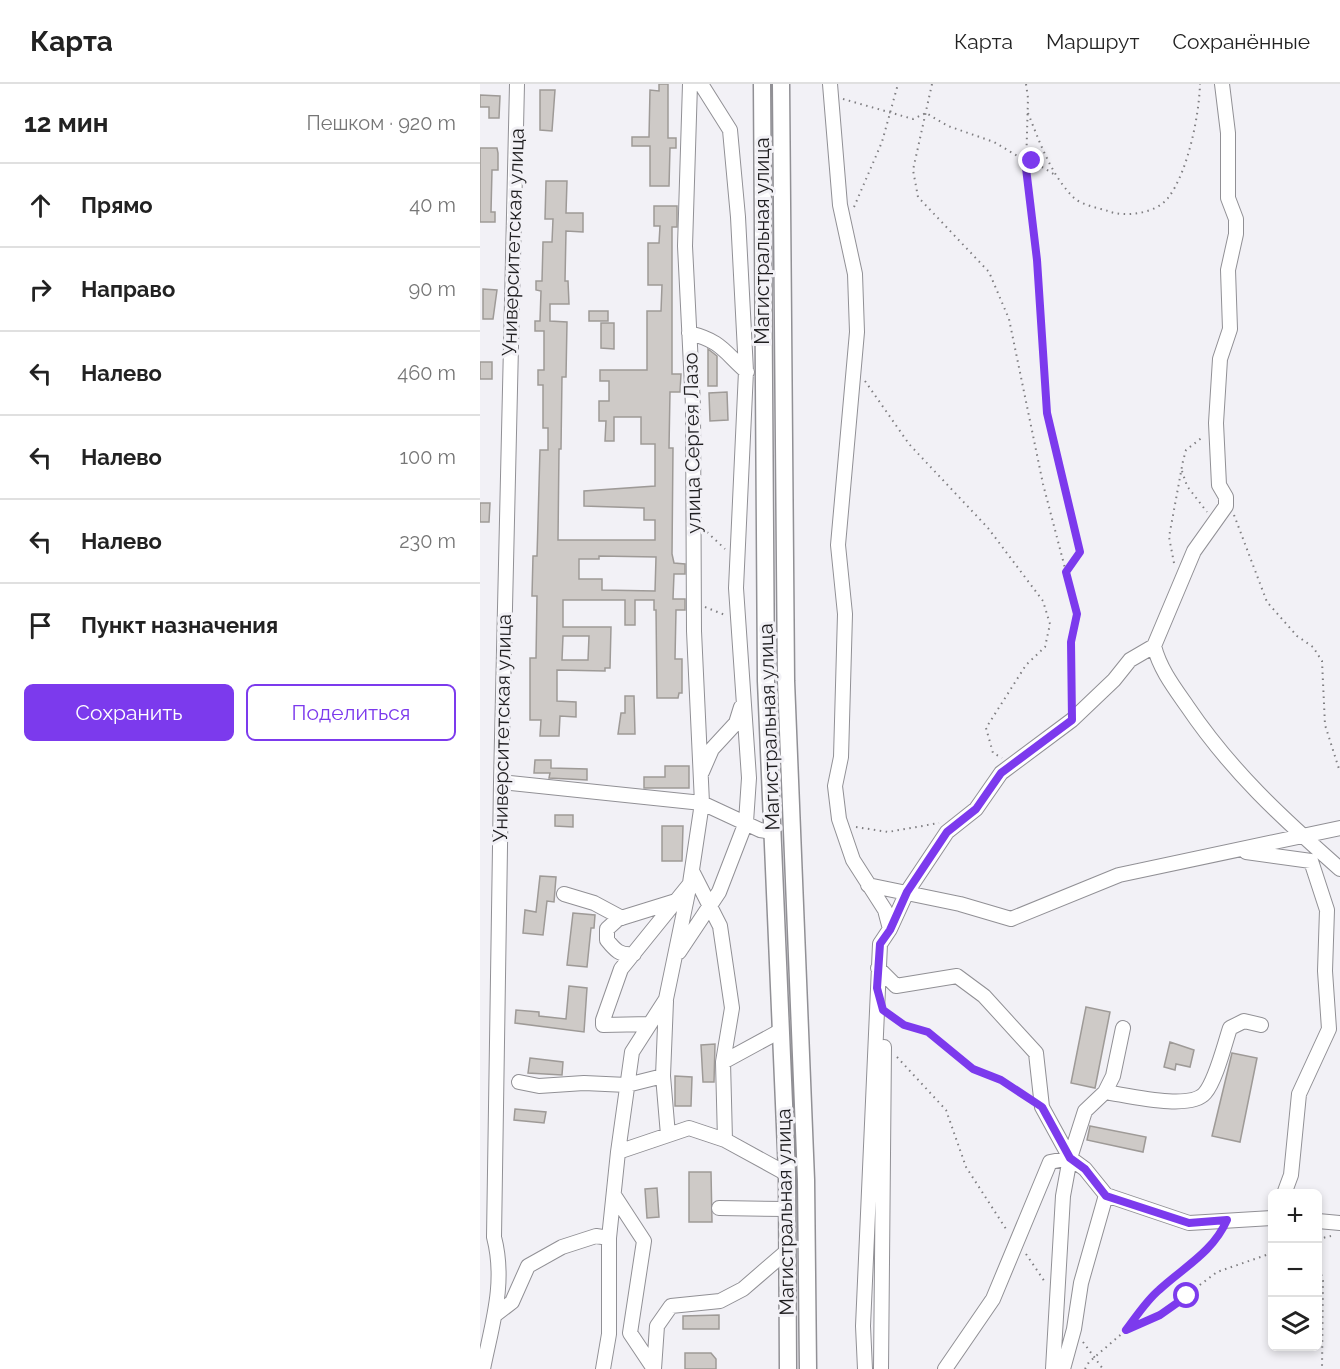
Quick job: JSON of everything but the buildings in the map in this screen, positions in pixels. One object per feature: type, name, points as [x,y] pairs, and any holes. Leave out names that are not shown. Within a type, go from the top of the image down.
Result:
[{"type":"main road","name":"Магистральная улица","points":[[762,84],[766,681],[786,1174],[788,1369]]},
{"type":"main road","name":"Магистральная улица","points":[[781,84],[786,681],[806,1180],[807,1369]]},
{"type":"street","name":"Университетская улица","points":[[483,1369],[495,1315],[500,1261],[494,1237],[501,782],[517,84]]},
{"type":"street","name":"улица Сергея Лазо","points":[[666,999],[691,877],[702,802],[694,603],[689,333],[685,246],[690,84]]},
{"type":"street","points":[[675,957],[719,892],[746,822],[749,778],[737,561],[746,371],[730,130],[701,84]]},
{"type":"street","points":[[1222,84],[1228,133],[1228,198],[1236,219],[1236,234],[1228,270],[1230,329],[1220,358],[1216,423],[1219,485],[1226,497],[1226,506],[1194,551],[1154,646],[1158,664],[1212,743],[1254,792],[1340,870]]},
{"type":"street","points":[[830,90],[840,205],[855,274],[855,358],[837,545],[845,614],[841,757],[835,786],[841,825],[853,860],[885,910],[890,930]]},
{"type":"street","points":[[689,333],[705,337],[722,346],[746,371],[764,376]]},
{"type":"street","points":[[865,1369],[863,1326],[880,944],[890,930],[907,892],[947,832],[976,809],[1001,773],[1072,720],[1114,680],[1130,660],[1154,646]]},
{"type":"street","points":[[701,774],[712,749],[736,723],[745,697]]},
{"type":"street","points":[[501,782],[702,802],[760,830],[772,832]]},
{"type":"street","points":[[868,885],[907,892],[1011,919],[1119,875],[1340,828]]},
{"type":"street","points":[[1228,851],[1311,861],[1340,870]]},
{"type":"street","points":[[1286,1189],[1291,1175],[1299,1094],[1329,1029],[1325,971],[1327,910],[1311,861]]},
{"type":"street","points":[[650,1024],[603,1024],[621,969],[676,901],[691,877],[720,926],[732,1008],[723,1062],[724,1140]]},
{"type":"street","points":[[564,894],[594,903],[621,918]]},
{"type":"street","points":[[633,954],[625,955],[616,951],[607,940],[607,929],[621,918],[676,901]]},
{"type":"street","points":[[878,968],[896,986],[957,976],[984,996],[1036,1053],[1042,1107],[1070,1158],[1085,1169],[1106,1196],[1189,1223],[1268,1218]]},
{"type":"street","points":[[877,988],[883,1010],[884,1042],[881,1369]]},
{"type":"street","points":[[603,1369],[609,1334],[609,1238],[632,1052],[666,999]]},
{"type":"street","points":[[666,999],[663,1076],[668,1135]]},
{"type":"street","points":[[1105,1092],[1178,1102],[1194,1101],[1205,1094],[1230,1028],[1244,1021],[1261,1025]]},
{"type":"street","points":[[1053,1369],[1063,1196],[1070,1158],[1085,1111],[1105,1092],[1113,1076],[1124,1028]]},
{"type":"street","points":[[723,1062],[780,1031]]},
{"type":"street","points":[[519,1082],[539,1086],[584,1083],[627,1084],[663,1076]]},
{"type":"street","points":[[618,1152],[688,1128],[724,1140],[786,1174]]},
{"type":"street","points":[[945,1369],[993,1299],[1050,1162],[1070,1158]]},
{"type":"street","points":[[614,1194],[644,1241],[630,1333],[654,1369]]},
{"type":"street","points":[[1063,1369],[1074,1329],[1081,1282],[1106,1196]]},
{"type":"street","points":[[719,1208],[787,1209]]},
{"type":"street","points":[[1256,1219],[1268,1212]]},
{"type":"street","points":[[1322,1221],[1340,1223]]},
{"type":"street","points":[[495,1315],[512,1302],[528,1266],[562,1247],[596,1236],[609,1238]]},
{"type":"street","points":[[654,1369],[657,1326],[671,1306],[720,1301],[743,1289],[787,1251]]},
{"type":"street","points":[[609,1334],[630,1333]]},
{"type":"path","points":[[854,208],[882,142],[898,84]]},
{"type":"path","points":[[932,84],[913,170],[918,197],[989,272],[1010,319],[1043,484],[1077,614],[1071,642],[1072,720]]},
{"type":"path","points":[[1026,84],[1026,161],[1037,260],[1047,413],[1080,552],[1066,572]]},
{"type":"path","points":[[1027,111],[1047,161],[1076,199],[1115,214],[1141,213],[1167,200],[1185,161],[1199,110],[1200,84]]},
{"type":"path","points":[[830,90],[913,119],[926,113]]},
{"type":"path","points":[[926,113],[948,126],[994,142],[1060,178]]},
{"type":"path","points":[[855,358],[868,388],[909,444],[988,528],[1043,601],[1050,624],[1045,647],[1026,665],[986,728],[993,753],[1012,765]]},
{"type":"path","points":[[1174,565],[1169,537],[1186,450],[1216,423]]},
{"type":"path","points":[[1182,470],[1187,486],[1215,524]]},
{"type":"path","points":[[1226,506],[1232,511],[1267,602],[1297,636],[1313,647],[1322,661],[1325,725],[1340,772]]},
{"type":"path","points":[[693,520],[737,561]]},
{"type":"path","points":[[694,603],[719,611],[739,623]]},
{"type":"path","points":[[841,825],[888,832],[945,821]]},
{"type":"path","points":[[883,1010],[904,1025],[928,1032],[973,1069],[1001,1080],[1042,1107]]},
{"type":"path","points":[[884,1042],[946,1110],[966,1167],[1016,1247],[1024,1251],[1056,1299]]},
{"type":"path","points":[[1085,1369],[1094,1357],[1126,1330],[1157,1291],[1202,1255],[1219,1237],[1227,1220]]},
{"type":"path","points":[[1322,1238],[1340,1234]]},
{"type":"path","points":[[1126,1330],[1160,1315],[1217,1272],[1268,1254]]},
{"type":"path","points":[[1322,1278],[1322,1369]]},
{"type":"path","points":[[1074,1329],[1103,1369]]},
{"type":"route","points":[[1032,161],[1026,161],[1026,168],[1037,260],[1047,413],[1080,552],[1066,572],[1077,614],[1071,642],[1072,720],[1001,773],[976,809],[947,832],[907,892],[890,930],[880,944],[877,988],[883,1010],[904,1025],[928,1032],[973,1069],[1001,1080],[1042,1107],[1070,1158],[1085,1169],[1106,1196],[1189,1223],[1227,1220],[1219,1237],[1202,1255],[1157,1291],[1126,1330],[1160,1315],[1187,1296]]}]
